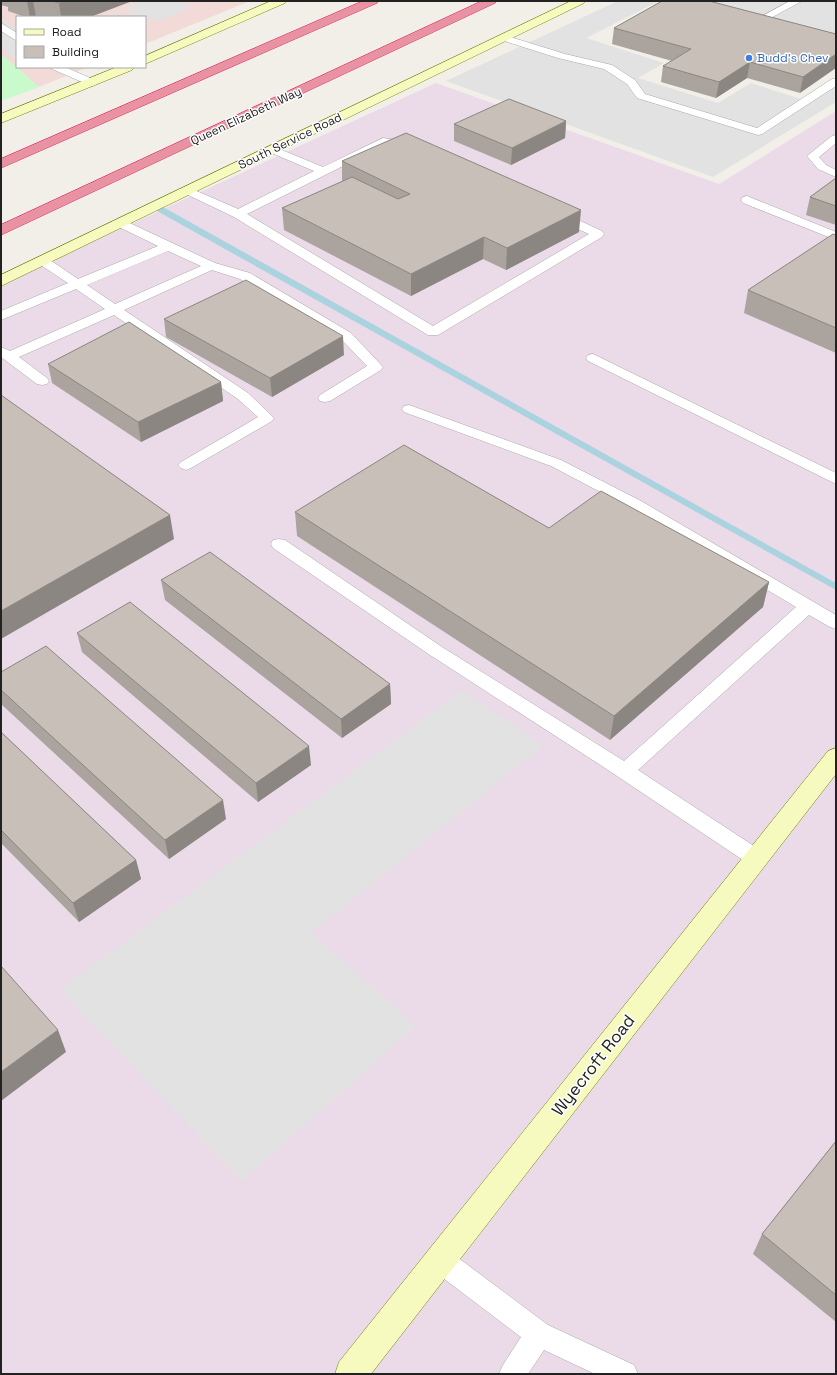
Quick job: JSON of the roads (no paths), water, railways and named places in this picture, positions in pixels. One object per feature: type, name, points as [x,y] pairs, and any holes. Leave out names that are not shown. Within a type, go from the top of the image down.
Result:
[{"type":"highway","points":[[1,164],[373,1]]},
{"type":"highway","name":"Queen Elizabeth Way","points":[[1,232],[491,1]]},
{"type":"street","points":[[146,60],[281,1]]},
{"type":"street","name":"South Service Road","points":[[1,281],[580,1]]},
{"type":"street","points":[[1,119],[93,83],[126,68]]},
{"type":"street","name":"Wyecroft Road","points":[[351,1374],[756,858],[833,768]]},
{"type":"lane","points":[[779,26],[758,21],[797,1]]},
{"type":"lane","points":[[1,26],[16,37]]},
{"type":"lane","points":[[504,38],[562,56],[608,66],[631,82],[641,96],[758,132],[836,81]]},
{"type":"lane","points":[[58,68],[93,83]]},
{"type":"lane","points":[[836,138],[813,156],[822,167],[836,174]]},
{"type":"lane","points":[[238,214],[383,141],[397,143],[418,153]]},
{"type":"lane","points":[[273,150],[324,170]]},
{"type":"lane","points":[[188,191],[238,214],[433,332],[598,234],[548,211]]},
{"type":"lane","points":[[747,200],[836,236]]},
{"type":"lane","points":[[121,223],[210,266],[245,276],[346,336],[376,367],[325,398]]},
{"type":"lane","points":[[1,316],[168,246]]},
{"type":"lane","points":[[42,261],[243,396],[267,418],[186,466]]},
{"type":"lane","points":[[4,354],[115,309],[210,266]]},
{"type":"lane","points":[[4,354],[42,381]]},
{"type":"lane","points":[[593,358],[836,479]]},
{"type":"lane","points":[[409,409],[556,463],[635,504],[836,623]]},
{"type":"lane","points":[[279,544],[436,650],[625,771],[756,858]]},
{"type":"lane","points":[[625,771],[808,606]]},
{"type":"lane","points":[[440,1260],[539,1334],[625,1374]]},
{"type":"lane","points":[[512,1374],[539,1334]]},
{"type":"waterway","points":[[160,209],[836,587]]},
{"type":"place","name":"Budd's Chev","points":[[749,58]]}]
